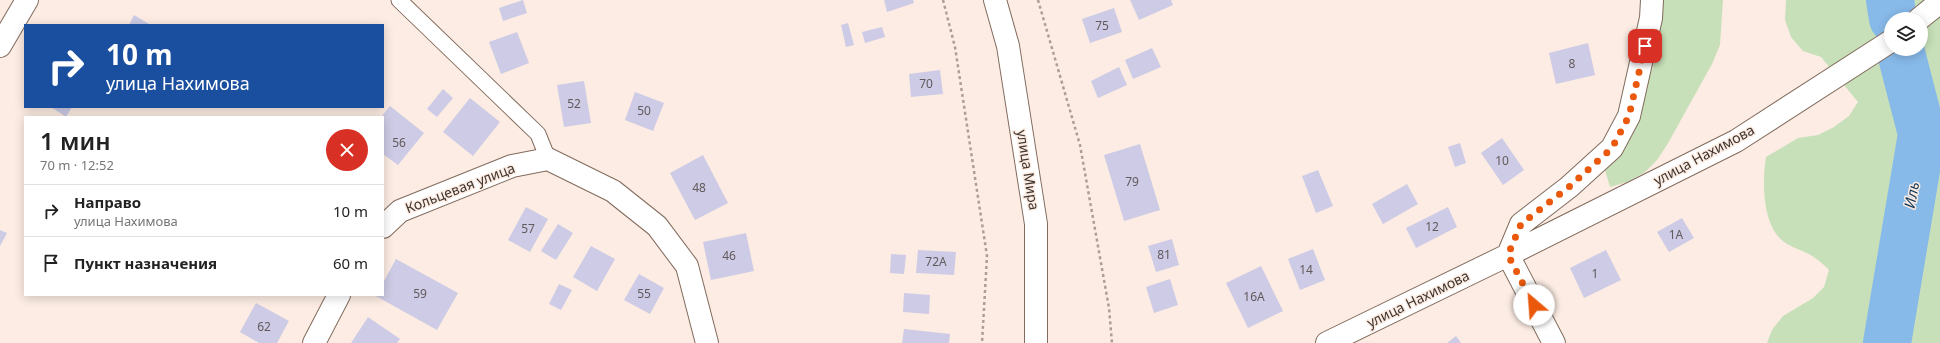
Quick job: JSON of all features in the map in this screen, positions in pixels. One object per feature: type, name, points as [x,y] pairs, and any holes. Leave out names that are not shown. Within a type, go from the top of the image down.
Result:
[{"type":"main road","points":[[0,46],[27,0]]},
{"type":"main road","name":"улица Мира","points":[[995,0],[1008,46],[1036,224],[1036,343]]},
{"type":"main road","points":[[1554,343],[1508,255],[1521,224],[1569,187],[1612,148],[1629,116],[1651,18],[1652,0]]},
{"type":"main road","points":[[1928,12],[1940,2]]},
{"type":"main road","name":"улица Нахимова","points":[[1327,343],[1508,255],[1736,140],[1884,45]]},
{"type":"main road","points":[[548,159],[613,191],[657,226],[687,266],[707,343]]},
{"type":"main road","name":"Кольцевая улица","points":[[384,226],[400,211],[512,166],[548,159]]},
{"type":"main road","points":[[314,343],[338,296]]},
{"type":"lane","points":[[399,0],[538,134],[548,159]]},
{"type":"path","points":[[943,0],[955,47],[987,256],[982,343]]},
{"type":"path","points":[[1038,0],[1080,145],[1109,308],[1112,343]]},
{"type":"green space","points":[[1659,0],[1723,0],[1720,45],[1712,64],[1667,145],[1657,160],[1644,173],[1627,182],[1610,187],[1605,170],[1614,157],[1653,68]]},
{"type":"green space","points":[[1786,0],[1940,0],[1940,343],[1767,343],[1772,330],[1783,316],[1813,298],[1824,287],[1829,270],[1821,262],[1784,242],[1777,235],[1771,225],[1765,202],[1764,190],[1766,157],[1798,138],[1818,135],[1834,127],[1849,116],[1858,102],[1821,57],[1803,51],[1791,37],[1785,20]]},
{"type":"building","points":[[523,0],[527,13],[503,21],[499,8]]},
{"type":"building","points":[[884,0],[913,0],[914,3],[887,12]]},
{"type":"building","points":[[1130,0],[1171,0],[1173,5],[1139,20]]},
{"type":"building","points":[[1114,8],[1122,32],[1090,43],[1082,19]]},
{"type":"building","points":[[134,15],[149,24],[130,24]]},
{"type":"building","points":[[848,23],[854,45],[846,47],[841,25]]},
{"type":"building","points":[[882,27],[885,37],[865,43],[862,32]]},
{"type":"building","points":[[517,32],[529,63],[501,74],[489,42]]},
{"type":"building","points":[[1588,43],[1595,75],[1556,84],[1549,53]]},
{"type":"building","points":[[1152,48],[1161,67],[1133,79],[1125,60]]},
{"type":"building","points":[[1119,67],[1127,85],[1098,98],[1091,81]]},
{"type":"building","points":[[940,70],[943,94],[911,97],[909,74]]},
{"type":"building","points":[[584,81],[591,123],[564,127],[557,85]]},
{"type":"building","points":[[443,89],[453,98],[437,117],[427,109]]},
{"type":"building","points":[[635,92],[664,103],[653,131],[625,120]]},
{"type":"building","points":[[470,98],[500,122],[473,156],[443,132]]},
{"type":"building","points":[[390,106],[424,133],[398,165],[384,155],[384,116],[382,116]]},
{"type":"building","points":[[52,108],[71,108],[67,116]]},
{"type":"building","points":[[1502,138],[1524,170],[1503,185],[1481,153]]},
{"type":"building","points":[[1460,143],[1466,163],[1455,167],[1448,147]]},
{"type":"building","points":[[1140,144],[1160,210],[1124,221],[1104,155]]},
{"type":"building","points":[[703,155],[728,203],[695,220],[670,173]]},
{"type":"building","points":[[1318,170],[1333,206],[1316,213],[1302,176]]},
{"type":"building","points":[[1407,184],[1418,204],[1383,224],[1372,204]]},
{"type":"building","points":[[526,207],[548,219],[530,252],[508,240]]},
{"type":"building","points":[[1448,207],[1457,227],[1416,248],[1406,228]]},
{"type":"building","points":[[1682,218],[1694,238],[1669,252],[1657,232]]},
{"type":"building","points":[[558,224],[573,233],[556,260],[541,251]]},
{"type":"building","points":[[0,230],[7,233],[0,246]]},
{"type":"building","points":[[746,233],[754,271],[711,280],[703,242]]},
{"type":"building","points":[[1172,239],[1179,265],[1156,272],[1148,246]]},
{"type":"building","points":[[591,246],[615,259],[597,291],[573,277]]},
{"type":"building","points":[[1313,249],[1325,280],[1300,290],[1288,259]]},
{"type":"building","points":[[918,250],[956,252],[954,275],[916,273]]},
{"type":"building","points":[[1606,250],[1621,280],[1584,298],[1570,268]]},
{"type":"building","points":[[891,254],[906,255],[904,274],[890,273]]},
{"type":"building","points":[[396,259],[458,293],[437,330],[376,296],[384,296],[384,281]]},
{"type":"building","points":[[1261,266],[1283,311],[1248,328],[1226,283]]},
{"type":"building","points":[[639,274],[664,288],[650,314],[624,300]]},
{"type":"building","points":[[1170,279],[1178,305],[1154,313],[1146,287]]},
{"type":"building","points":[[559,284],[572,290],[561,310],[549,304]]},
{"type":"building","points":[[904,293],[930,295],[929,314],[903,312]]},
{"type":"building","points":[[256,303],[289,321],[277,343],[259,343],[240,332]]},
{"type":"building","points":[[368,317],[400,339],[397,343],[351,343]]},
{"type":"building","points":[[904,329],[950,334],[949,343],[902,343]]},
{"type":"building","points":[[1456,336],[1461,343],[1447,343]]},
{"type":"waterway","name":"Иль","points":[[1890,0],[1892,12]]},
{"type":"waterway","name":"Иль","points":[[1887,343],[1922,134],[1902,56]]},
{"type":"route","points":[[1534,305],[1508,255],[1521,224],[1569,187],[1612,148],[1629,116],[1645,46]]}]
